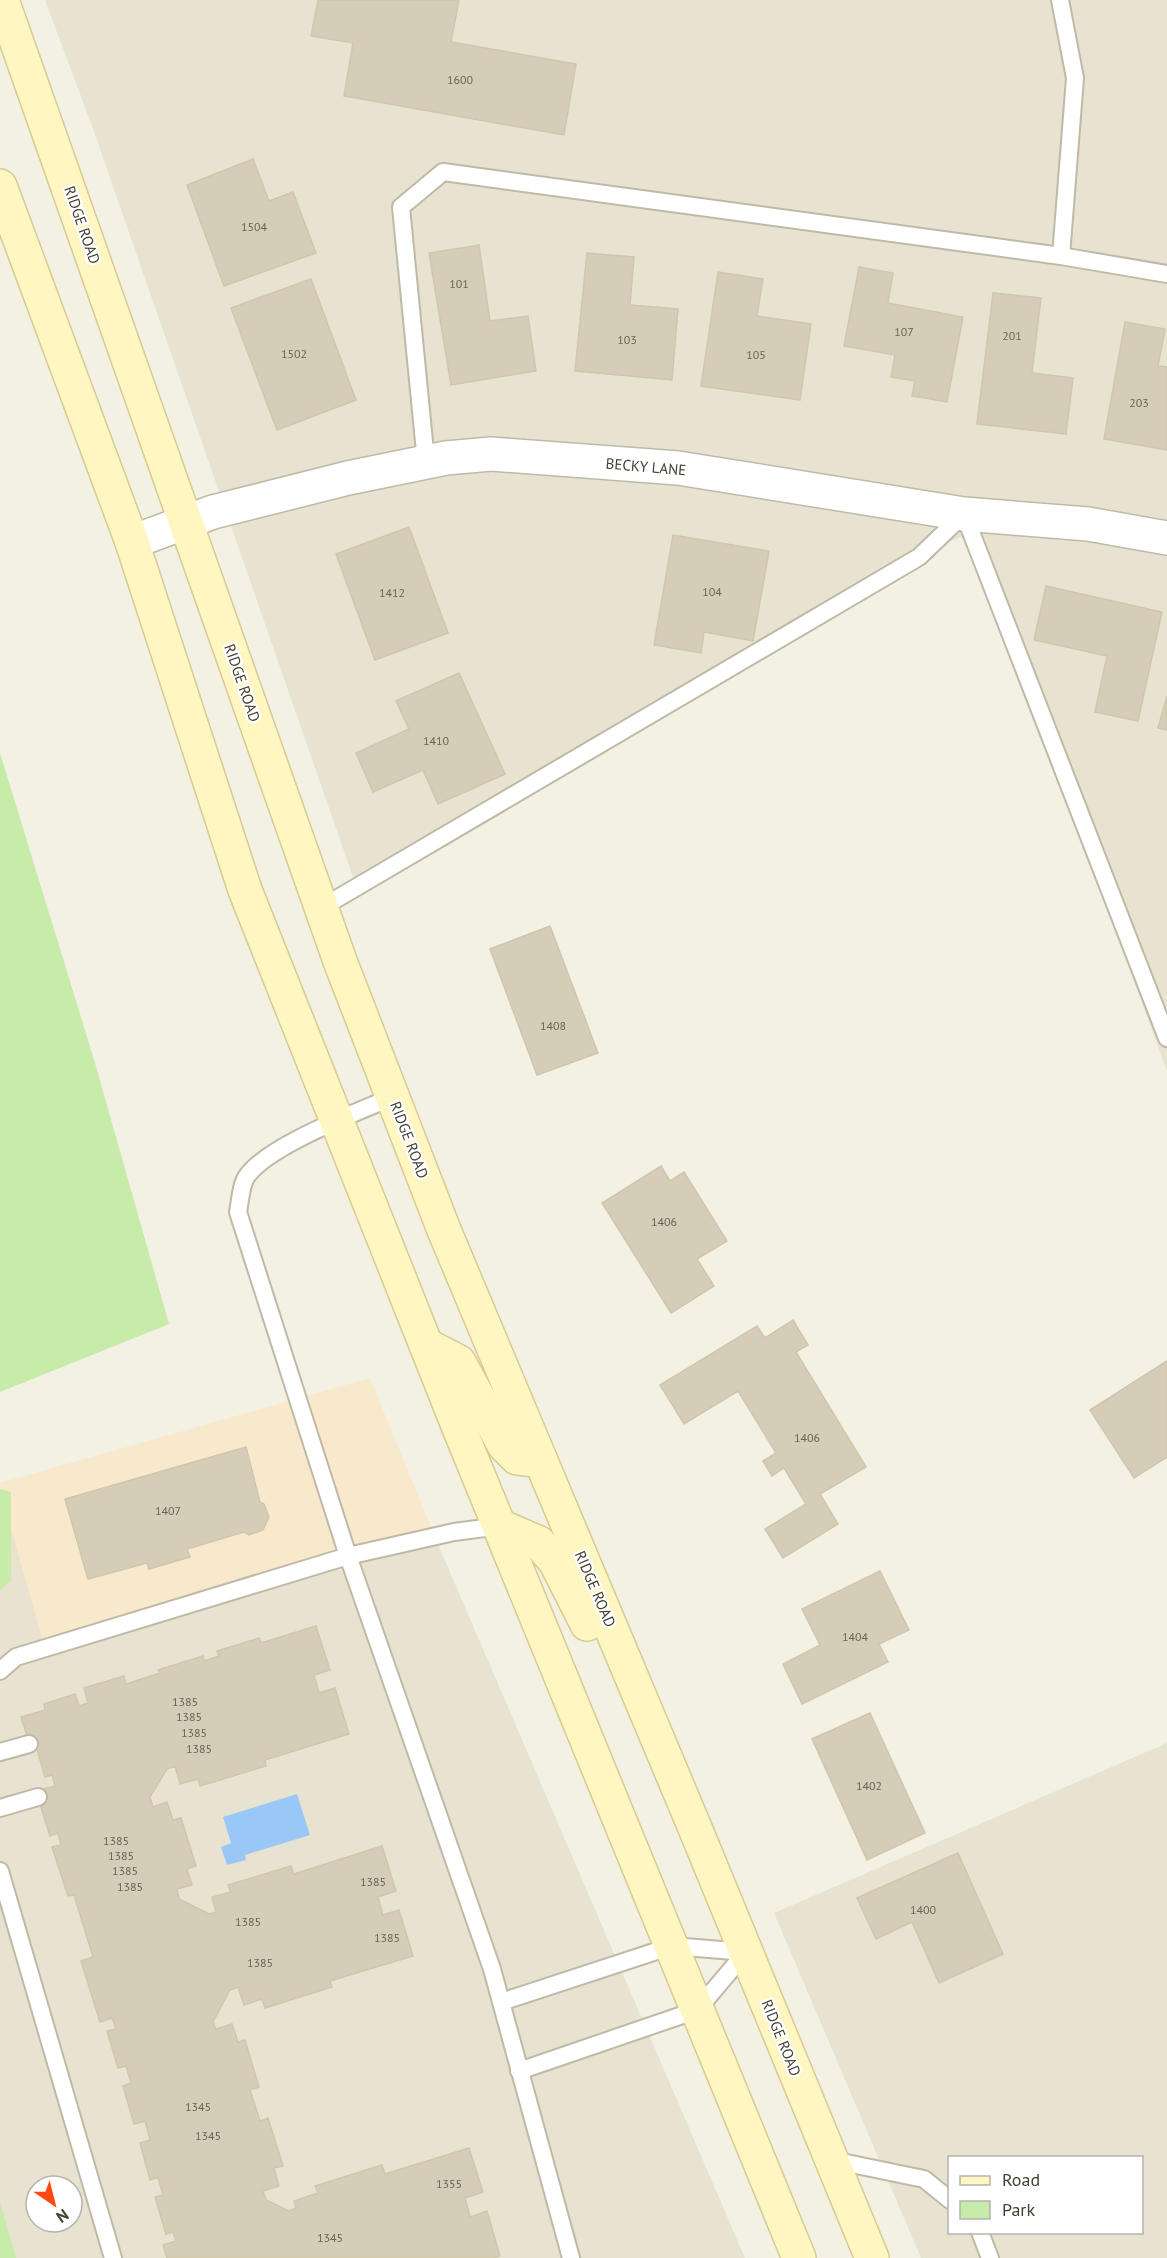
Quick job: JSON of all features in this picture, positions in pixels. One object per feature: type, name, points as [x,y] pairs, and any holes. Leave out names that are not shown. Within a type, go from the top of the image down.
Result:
[{"type":"main road","name":"RIDGE ROAD","points":[[3,0],[321,908],[392,1097],[444,1230],[872,2258]]},
{"type":"main road","points":[[0,186],[132,542],[245,890],[426,1345],[799,2258]]},
{"type":"main road","points":[[426,1345],[459,1362],[504,1445],[517,1458],[541,1461]]},
{"type":"main road","points":[[500,1526],[539,1542],[555,1561],[594,1639],[624,1658]]},
{"type":"street","name":"BECKY LANE","points":[[132,542],[213,512],[302,490],[446,458],[491,454],[678,468],[964,514],[1088,524],[1167,538]]},
{"type":"lane","points":[[1060,0],[1075,78],[1061,256]]},
{"type":"lane","points":[[426,462],[402,207],[443,172],[1061,256],[1167,274]]},
{"type":"lane","points":[[321,908],[919,557],[964,514],[1167,1038]]},
{"type":"lane","points":[[392,1097],[273,1153],[246,1177],[238,1212],[348,1557],[492,1969],[571,2258]]},
{"type":"lane","points":[[0,1671],[16,1657],[348,1557],[454,1532],[500,1526]]},
{"type":"lane","points":[[0,1752],[29,1743]]},
{"type":"lane","points":[[0,1808],[38,1797]]},
{"type":"lane","points":[[0,1871],[113,2258]]},
{"type":"lane","points":[[501,2002],[672,1946],[746,1952]]},
{"type":"lane","points":[[519,2071],[698,2010],[746,1952]]},
{"type":"lane","points":[[832,2160],[924,2179],[948,2198]]},
{"type":"lane","points":[[981,2234],[990,2258]]},
{"type":"shaded area","points":[[45,0],[1167,0],[1167,1071],[969,534],[889,564],[354,880],[92,126]]},
{"type":"shaded area","points":[[370,1378],[437,1542],[46,1652],[0,1490],[0,1483]]},
{"type":"shaded area","points":[[0,1490],[437,1542],[745,2258],[15,2258],[0,2205]]},
{"type":"shaded area","points":[[1167,1743],[1167,2258],[921,2258],[774,1913]]},
{"type":"green space","points":[[0,753],[95,1063],[169,1324],[0,1392]]},
{"type":"green space","points":[[0,1489],[11,1492],[11,1580],[0,1590]]},
{"type":"green space","points":[[0,2201],[16,2258],[0,2258]]},
{"type":"water","points":[[297,1794],[310,1835],[245,1855],[246,1860],[227,1865],[221,1847],[231,1843],[223,1817]]},
{"type":"building","points":[[318,0],[459,0],[451,42],[576,64],[564,135],[344,96],[353,43],[311,36]]},
{"type":"building","points":[[253,159],[269,201],[293,192],[316,253],[224,286],[187,185]]},
{"type":"building","points":[[479,245],[490,321],[528,316],[536,371],[451,385],[429,253]]},
{"type":"building","points":[[587,253],[634,257],[630,305],[678,309],[672,380],[575,371]]},
{"type":"building","points":[[859,267],[893,273],[888,303],[963,317],[947,402],[912,396],[915,381],[891,377],[895,355],[844,346]]},
{"type":"building","points":[[718,272],[763,279],[757,316],[811,324],[800,400],[701,386]]},
{"type":"building","points":[[311,279],[356,400],[277,430],[231,308]]},
{"type":"building","points":[[993,293],[1041,298],[1032,373],[1073,378],[1066,434],[977,424]]},
{"type":"building","points":[[1125,322],[1165,329],[1158,366],[1167,367],[1167,450],[1104,439]]},
{"type":"building","points":[[409,527],[448,633],[375,660],[336,554]]},
{"type":"building","points":[[673,535],[769,551],[753,641],[704,632],[701,653],[654,645]]},
{"type":"building","points":[[1046,586],[1162,612],[1138,721],[1095,712],[1107,656],[1034,640]]},
{"type":"building","points":[[459,673],[505,774],[438,804],[423,770],[373,792],[356,753],[409,729],[396,701]]},
{"type":"building","points":[[1167,696],[1167,730],[1158,728]]},
{"type":"building","points":[[550,926],[598,1053],[537,1075],[490,949]]},
{"type":"building","points":[[661,1166],[670,1181],[684,1172],[727,1241],[697,1259],[714,1286],[671,1313],[602,1203]]},
{"type":"building","points":[[793,1320],[808,1345],[796,1352],[866,1467],[820,1494],[838,1524],[783,1558],[765,1529],[806,1504],[784,1468],[772,1476],[763,1461],[776,1453],[738,1391],[684,1424],[660,1385],[757,1326],[765,1338]]},
{"type":"building","points":[[1167,1361],[1167,1457],[1134,1478],[1090,1410]]},
{"type":"building","points":[[246,1447],[260,1502],[264,1504],[269,1517],[263,1530],[249,1535],[244,1532],[187,1549],[190,1557],[149,1569],[147,1563],[88,1579],[65,1499]]},
{"type":"building","points":[[880,1571],[909,1630],[879,1644],[888,1662],[802,1704],[783,1664],[820,1645],[802,1609]]},
{"type":"building","points":[[316,1626],[330,1670],[314,1675],[319,1693],[335,1688],[349,1734],[265,1760],[266,1766],[200,1786],[198,1779],[180,1784],[175,1766],[167,1769],[150,1797],[153,1807],[167,1802],[173,1820],[181,1818],[196,1866],[187,1869],[192,1885],[177,1889],[179,1899],[209,1914],[216,1912],[212,1897],[231,1892],[228,1885],[291,1866],[294,1874],[382,1846],[396,1891],[378,1897],[383,1915],[399,1910],[413,1956],[330,1981],[332,1987],[265,2008],[262,1999],[244,2005],[238,1987],[230,1990],[213,2022],[216,2029],[232,2024],[238,2042],[245,2040],[259,2087],[250,2090],[260,2121],[268,2118],[283,2166],[274,2168],[279,2186],[263,2191],[266,2200],[289,2211],[296,2208],[294,2201],[318,2193],[315,2186],[382,2165],[385,2174],[469,2148],[483,2192],[465,2198],[470,2217],[487,2211],[500,2256],[493,2258],[167,2258],[163,2245],[176,2241],[173,2232],[166,2234],[155,2197],[163,2195],[158,2177],[150,2180],[140,2143],[150,2140],[145,2121],[134,2124],[123,2086],[131,2083],[126,2066],[118,2068],[107,2031],[116,2029],[112,2018],[100,2022],[81,1961],[93,1957],[74,1895],[68,1896],[52,1847],[61,1845],[58,1833],[50,1836],[36,1791],[55,1786],[52,1775],[45,1777],[36,1746],[31,1748],[21,1717],[45,1710],[44,1704],[75,1694],[79,1706],[88,1703],[84,1688],[124,1676],[126,1684],[160,1673],[158,1670],[203,1656],[204,1661],[219,1656],[217,1651],[259,1638],[261,1643]]},
{"type":"building","points":[[870,1713],[925,1833],[867,1860],[812,1739]]},
{"type":"building","points":[[958,1853],[1003,1954],[939,1983],[912,1922],[876,1939],[857,1898]]}]
